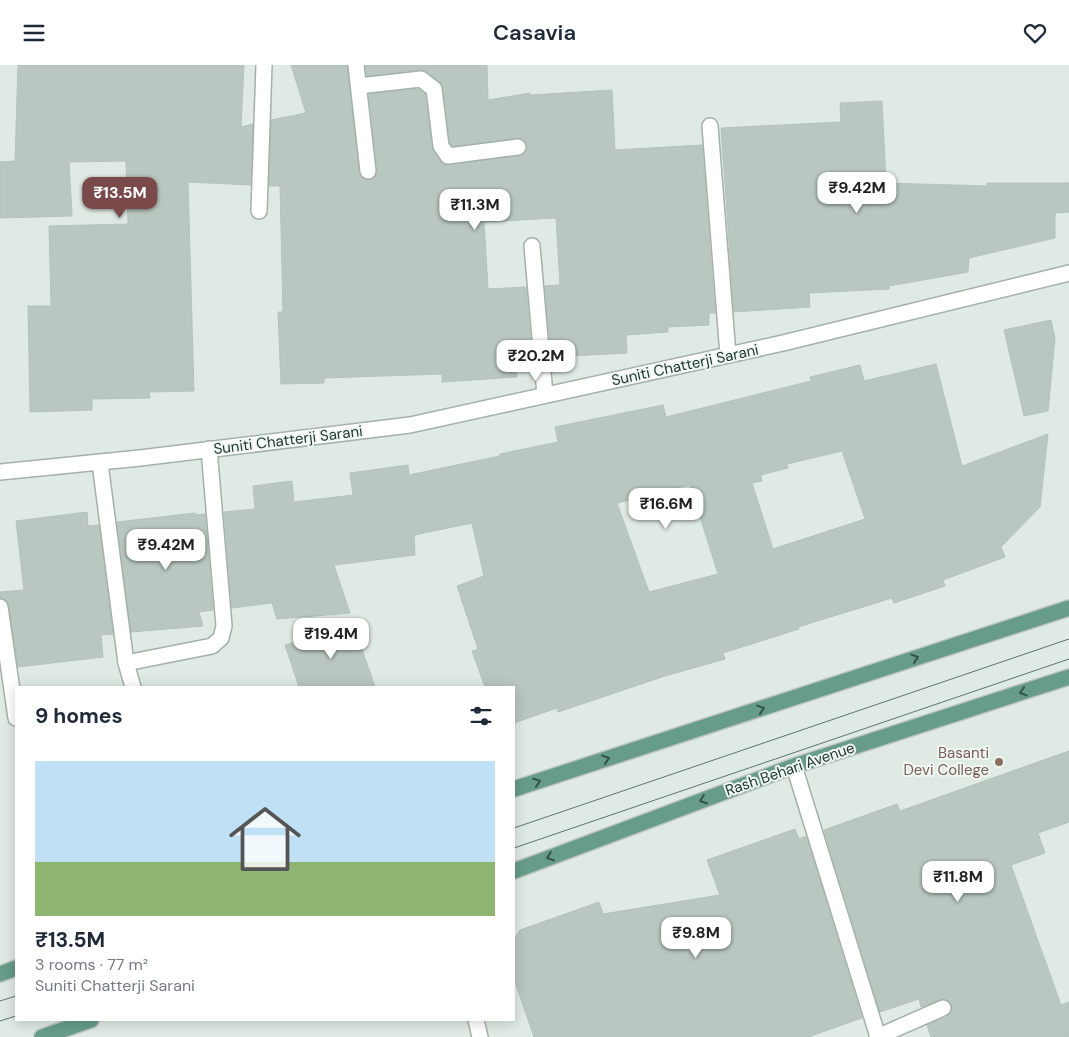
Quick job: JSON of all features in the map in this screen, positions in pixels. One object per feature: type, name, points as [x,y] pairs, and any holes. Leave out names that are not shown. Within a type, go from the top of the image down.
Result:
[{"type":"main road","points":[[515,789],[1069,608]]},
{"type":"main road","name":"Rash Behari Avenue","points":[[515,871],[794,766],[1069,677]]},
{"type":"main road","points":[[0,974],[15,968]]},
{"type":"main road","points":[[42,1037],[88,1021]]},
{"type":"street","points":[[260,211],[264,65]]},
{"type":"street","points":[[356,65],[368,171]]},
{"type":"street","points":[[359,87],[420,79],[434,89],[441,145],[448,156],[518,147]]},
{"type":"street","points":[[710,126],[728,355]]},
{"type":"street","points":[[532,246],[546,395]]},
{"type":"street","name":"Suniti Chatterji Sarani","points":[[0,472],[100,463],[410,425],[728,355],[1069,273]]},
{"type":"street","points":[[126,663],[212,646],[221,638],[224,626],[209,449]]},
{"type":"street","points":[[100,463],[126,663],[133,686]]},
{"type":"street","points":[[0,607],[15,711]]},
{"type":"street","points":[[794,766],[877,1037],[943,1008]]},
{"type":"street","points":[[476,1021],[480,1037]]},
{"type":"building","points":[[18,65],[244,65],[241,127],[253,124],[251,185],[188,182],[194,391],[149,392],[150,398],[92,399],[92,410],[30,412],[28,306],[51,306],[49,226],[128,224],[126,161],[69,162],[72,216],[0,218],[0,162],[15,161]]},
{"type":"building","points":[[291,65],[347,65],[359,172],[365,180],[374,178],[377,170],[369,94],[418,89],[425,94],[432,148],[445,165],[519,156],[524,154],[527,146],[525,141],[517,138],[452,146],[450,143],[443,88],[440,82],[421,70],[367,76],[365,65],[487,65],[488,100],[530,93],[530,95],[612,90],[615,150],[702,145],[715,313],[709,313],[709,325],[668,327],[668,332],[626,335],[627,353],[551,357],[545,286],[560,285],[556,218],[484,222],[488,289],[526,287],[532,358],[516,359],[517,377],[442,382],[442,374],[324,378],[324,383],[281,384],[278,312],[283,312],[280,186],[269,186],[271,120],[306,113]]},
{"type":"building","points":[[882,101],[886,183],[987,186],[987,183],[1069,183],[1069,212],[1055,213],[1055,238],[969,258],[968,272],[889,286],[889,289],[809,293],[810,307],[734,312],[721,128],[841,122],[840,103]]},
{"type":"building","points":[[1051,320],[1055,338],[1048,411],[1024,416],[1004,330]]},
{"type":"building","points":[[936,364],[962,466],[1048,434],[1040,507],[1001,547],[1005,557],[943,580],[945,586],[894,603],[892,598],[798,627],[799,629],[723,653],[725,659],[665,676],[558,712],[557,708],[515,723],[515,686],[485,686],[472,651],[478,649],[457,586],[484,576],[472,523],[414,535],[415,555],[334,565],[350,613],[277,619],[272,603],[232,608],[224,512],[255,509],[253,486],[292,481],[294,502],[353,495],[350,473],[408,465],[409,475],[500,456],[500,454],[558,442],[555,427],[663,405],[666,417],[811,381],[810,377],[860,365],[864,381]],"holes":[[[842,451],[865,519],[773,549],[752,483],[762,481],[761,475],[788,468],[787,464]],[[690,485],[718,574],[649,592],[617,503],[630,500],[629,498]]]},
{"type":"building","points":[[87,512],[88,526],[99,525],[113,634],[101,635],[103,657],[18,667],[9,606],[7,601],[0,598],[0,592],[24,590],[16,521]]},
{"type":"building","points":[[195,513],[195,515],[205,514],[213,610],[199,612],[203,626],[131,632],[117,522]]},
{"type":"building","points":[[353,623],[375,686],[299,686],[285,645]]},
{"type":"building","points":[[1069,751],[1069,822],[1038,833],[1045,853],[1011,865],[1061,1005],[1069,1002],[1069,1037],[931,1037],[927,1025],[947,1017],[952,1009],[951,1004],[944,999],[921,1007],[919,999],[880,1012],[824,830],[897,804],[900,811]]},
{"type":"building","points":[[795,829],[799,839],[806,836],[862,1018],[808,1037],[534,1037],[515,982],[515,938],[520,930],[599,902],[603,914],[720,895],[707,860]]},
{"type":"tram line","points":[[515,828],[1069,639]]},
{"type":"tram line","points":[[515,848],[1069,659]]},
{"type":"tram line","points":[[0,1001],[15,996]]},
{"type":"tram line","points":[[0,1021],[15,1016]]},
{"type":"place","name":"Basanti Devi College","points":[[999,762]]}]
